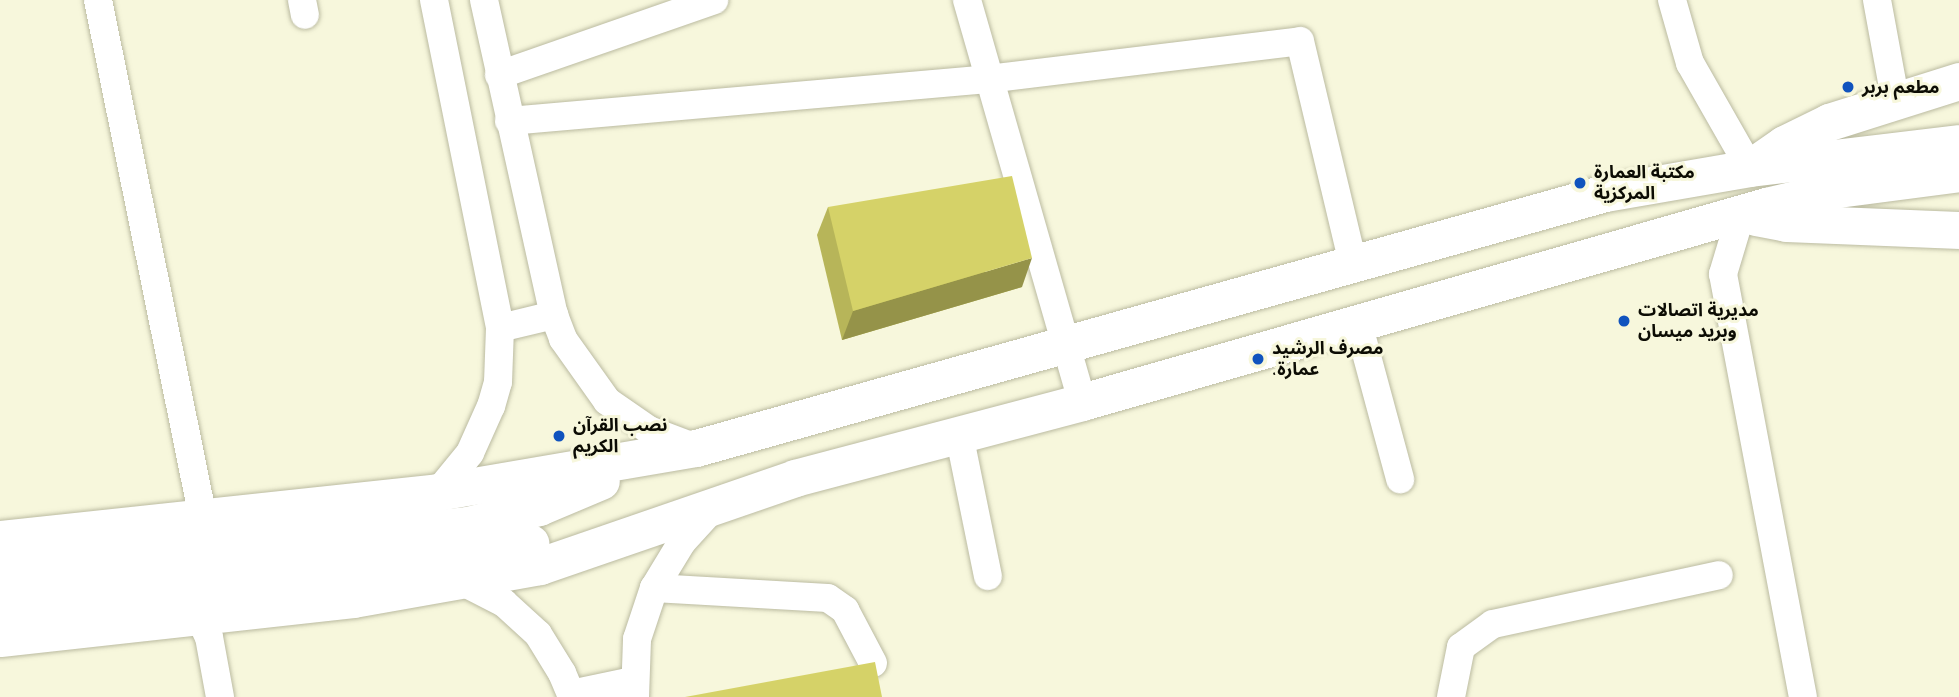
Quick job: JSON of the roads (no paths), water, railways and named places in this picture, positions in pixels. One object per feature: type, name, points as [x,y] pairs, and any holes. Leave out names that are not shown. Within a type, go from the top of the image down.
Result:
[{"type":"main road","points":[[1750,168],[1795,138],[1895,98],[1959,81]]},
{"type":"main road","points":[[0,638],[199,616],[447,539],[642,459],[696,448],[1605,193],[1750,168],[1959,143]]},
{"type":"main road","points":[[0,539],[203,518],[526,544],[637,515],[719,502],[1082,402],[1741,214],[1838,189],[1959,173]]},
{"type":"main road","points":[[1741,214],[1786,223],[1959,230]]},
{"type":"main road","points":[[0,575],[447,539]]},
{"type":"main road","points":[[0,605],[447,539]]},
{"type":"street","points":[[98,0],[203,518]]},
{"type":"street","points":[[434,0],[500,328],[499,370],[491,407],[470,453],[447,539],[504,603],[538,634],[571,695],[633,689],[637,639],[654,588],[682,542],[719,502]]},
{"type":"street","points":[[484,0],[554,316],[575,362],[607,401],[649,430],[696,448]]},
{"type":"street","points":[[499,75],[714,0]]},
{"type":"street","points":[[967,0],[1063,345],[1082,402]]},
{"type":"street","points":[[1672,0],[1690,63],[1750,168]]},
{"type":"street","points":[[1877,0],[1895,98]]},
{"type":"street","points":[[509,121],[988,79],[1300,41],[1353,263]]},
{"type":"street","points":[[1741,214],[1723,274],[1803,697]]},
{"type":"street","points":[[500,328],[554,316]]},
{"type":"street","points":[[1358,323],[1400,480]]},
{"type":"street","points":[[959,435],[988,576]]},
{"type":"street","points":[[1451,697],[1461,648],[1493,624],[1719,575]]},
{"type":"street","points":[[654,588],[828,598],[845,610],[873,663]]},
{"type":"street","points":[[199,616],[209,637],[220,697]]},
{"type":"place","name":"مطعم بربر","points":[[1848,87]]},
{"type":"place","name":"مكتبة العمارة المركزية","points":[[1580,183]]},
{"type":"place","name":"مديرية اتصالات وبريد ميسان","points":[[1624,321]]},
{"type":"place","name":"مصرف الرشيد .عمارة","points":[[1258,359]]},
{"type":"place","name":"نصب القرآن الكريم","points":[[559,436]]}]
